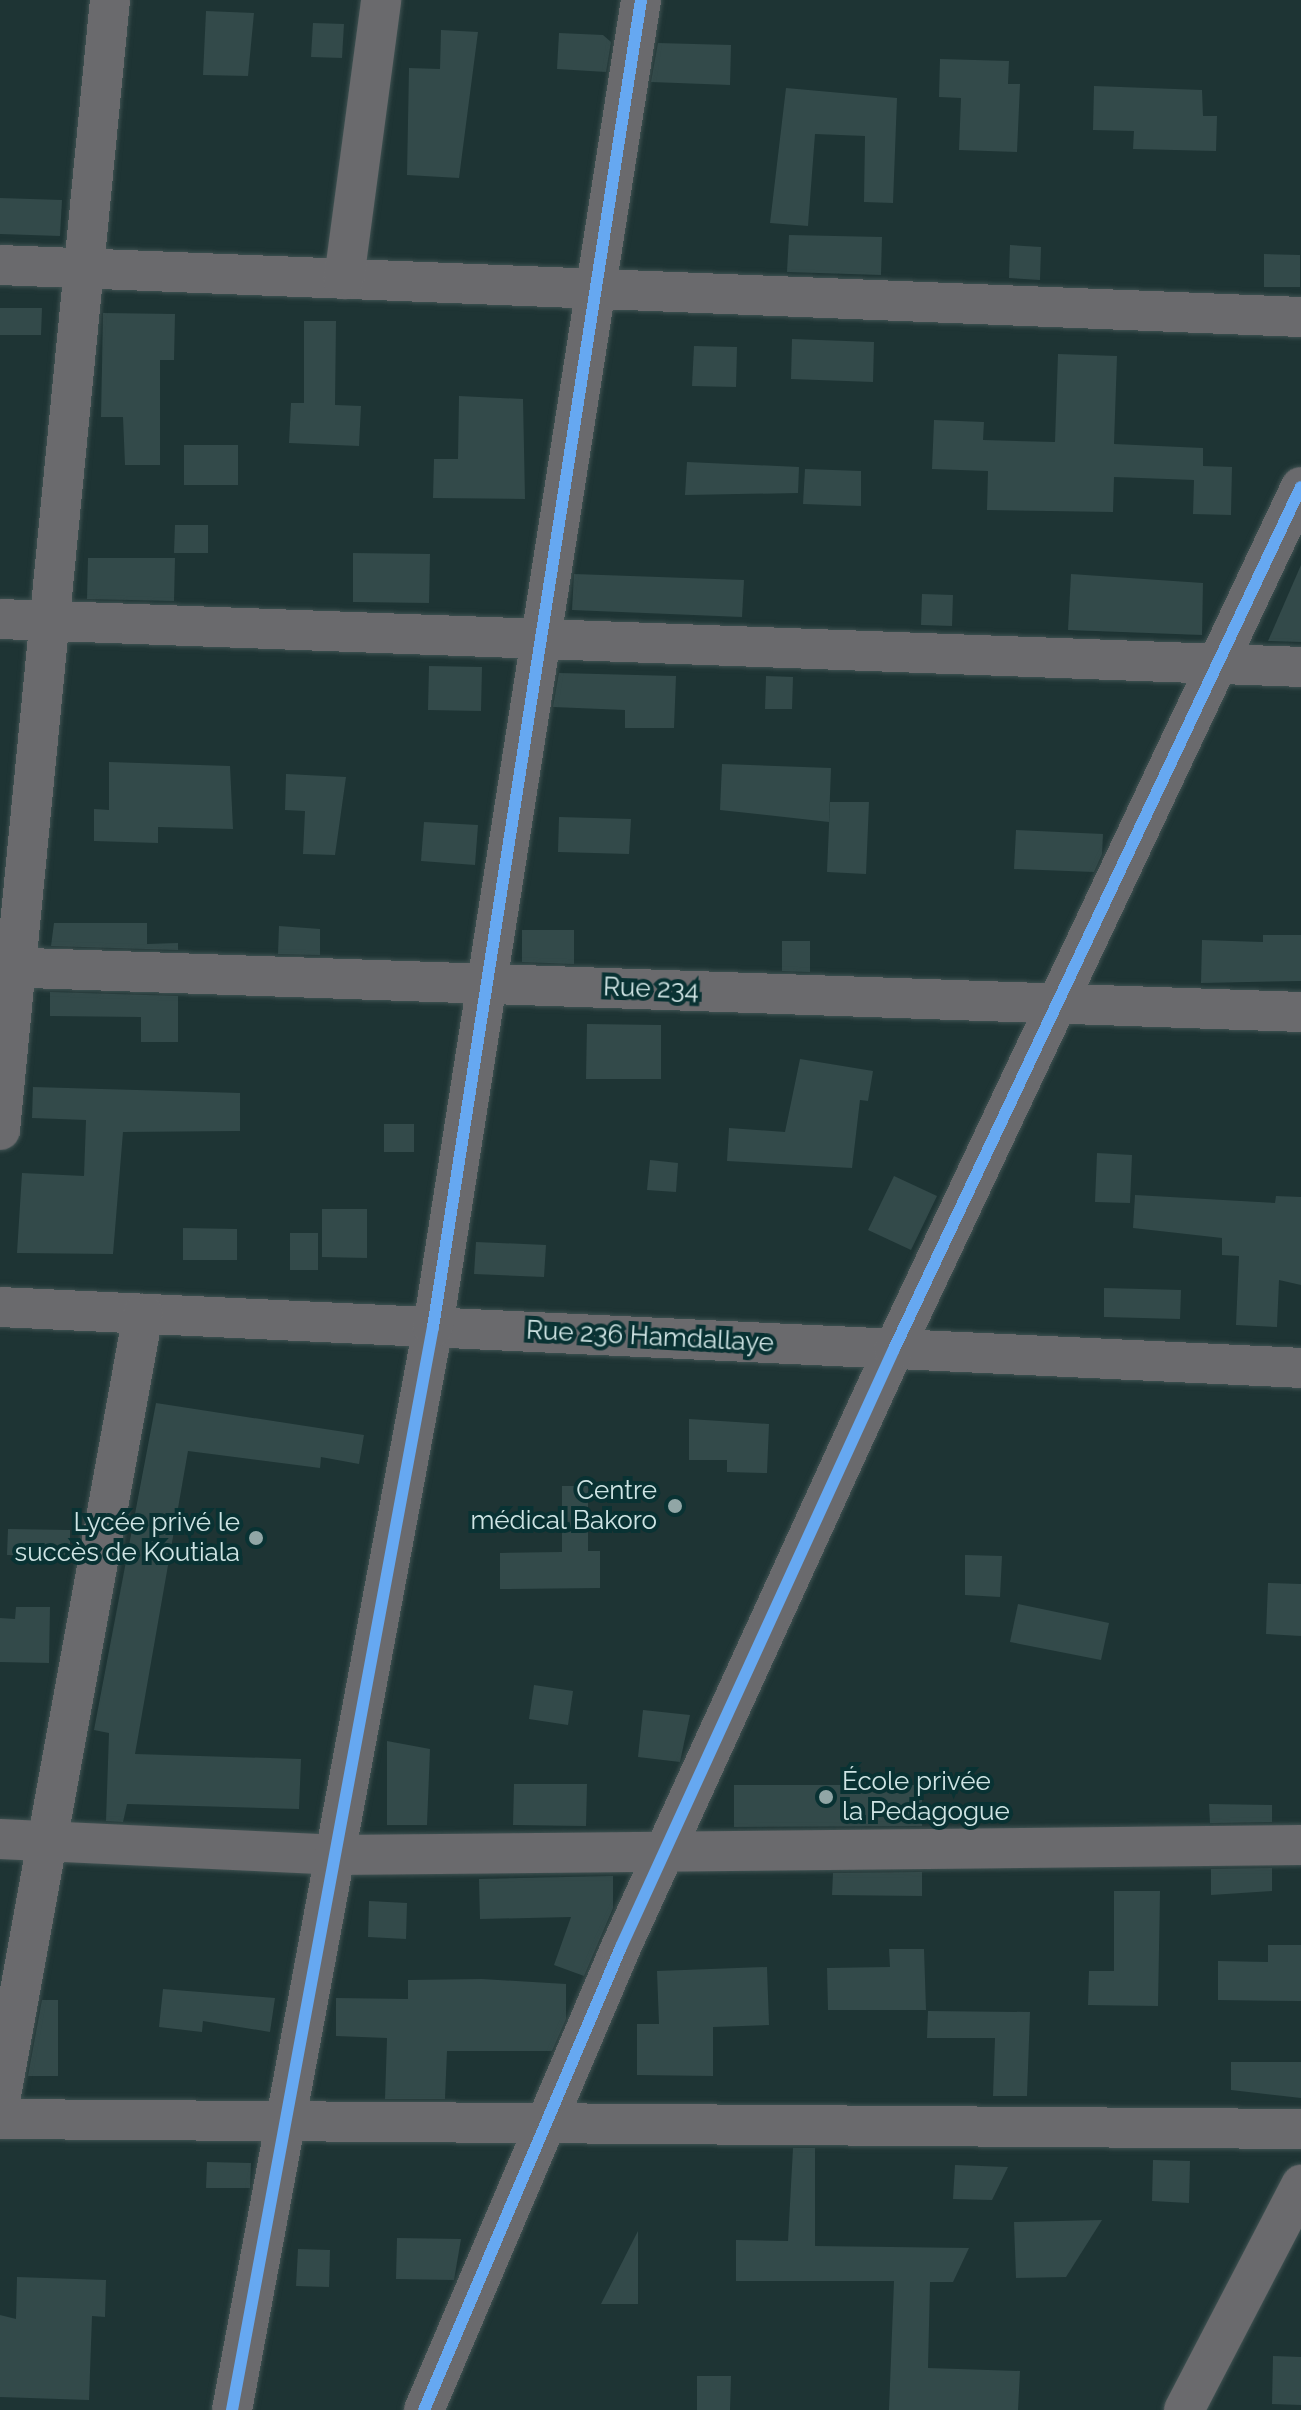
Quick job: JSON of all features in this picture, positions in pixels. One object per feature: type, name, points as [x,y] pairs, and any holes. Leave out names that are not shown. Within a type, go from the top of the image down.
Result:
[{"type":"street","points":[[0,1130],[8,967],[53,621],[110,0]]},
{"type":"street","points":[[344,279],[381,0]]},
{"type":"street","points":[[232,2410],[433,1327],[537,639],[599,289],[641,0]]},
{"type":"street","points":[[0,265],[1301,317]]},
{"type":"street","points":[[424,2410],[550,2123],[621,1947],[669,1853],[894,1349],[1061,1004],[1301,487]]},
{"type":"street","points":[[0,619],[1301,667]]},
{"type":"street","name":"Rue 234","points":[[8,967],[1301,1012]]},
{"type":"street","name":"Rue 236 Hamdallaye","points":[[0,1307],[1301,1368]]},
{"type":"street","points":[[0,2101],[143,1314]]},
{"type":"street","points":[[0,1839],[335,1855],[1301,1845]]},
{"type":"street","points":[[0,2119],[1301,2129]]},
{"type":"street","points":[[1184,2410],[1301,2185]]},
{"type":"building","points":[[206,11],[254,13],[248,76],[203,75]]},
{"type":"building","points":[[313,23],[344,24],[342,58],[311,57]]},
{"type":"building","points":[[441,30],[478,32],[459,178],[407,175],[409,68],[440,69]]},
{"type":"building","points":[[559,33],[603,35],[611,42],[606,72],[557,69]]},
{"type":"building","points":[[658,43],[731,45],[730,85],[651,82]]},
{"type":"building","points":[[940,59],[1009,61],[1008,84],[1020,84],[1017,152],[959,150],[961,98],[939,97]]},
{"type":"building","points":[[1094,86],[1202,90],[1203,116],[1217,116],[1216,151],[1133,149],[1134,131],[1093,130]]},
{"type":"building","points":[[786,88],[897,98],[893,203],[864,202],[865,136],[815,134],[808,226],[770,223]]},
{"type":"building","points":[[0,198],[62,200],[60,236],[0,234]]},
{"type":"building","points":[[789,235],[882,237],[881,275],[787,272]]},
{"type":"building","points":[[1010,245],[1041,247],[1040,280],[1009,278]]},
{"type":"building","points":[[1264,254],[1300,255],[1300,287],[1264,287]]},
{"type":"building","points":[[0,308],[42,308],[41,335],[0,335]]},
{"type":"building","points":[[103,313],[175,314],[174,360],[160,360],[160,465],[125,465],[123,417],[101,417]]},
{"type":"building","points":[[304,321],[336,321],[335,405],[361,406],[359,446],[289,443],[291,403],[304,403]]},
{"type":"building","points":[[792,339],[874,342],[873,382],[791,379]]},
{"type":"building","points":[[694,346],[737,347],[736,387],[692,386]]},
{"type":"building","points":[[1058,354],[1117,356],[1114,444],[1203,448],[1203,466],[1232,467],[1231,515],[1193,514],[1194,480],[1114,477],[1113,512],[987,510],[988,471],[932,469],[934,420],[984,422],[983,440],[1055,442]]},
{"type":"building","points":[[459,396],[523,399],[525,499],[433,498],[434,459],[458,459]]},
{"type":"building","points":[[184,445],[238,445],[238,485],[184,485]]},
{"type":"building","points":[[687,462],[799,467],[798,493],[685,495]]},
{"type":"building","points":[[805,469],[861,471],[861,506],[803,504]]},
{"type":"building","points":[[175,525],[208,525],[208,553],[174,553]]},
{"type":"building","points":[[353,553],[430,554],[429,603],[353,602]]},
{"type":"building","points":[[88,558],[175,558],[174,601],[87,599]]},
{"type":"building","points":[[1301,565],[1301,642],[1268,641]]},
{"type":"building","points":[[574,574],[744,580],[742,617],[572,610]]},
{"type":"building","points":[[1071,574],[1203,583],[1202,635],[1068,630]]},
{"type":"building","points":[[922,594],[953,595],[952,626],[921,625]]},
{"type":"building","points":[[429,666],[482,667],[481,711],[428,710]]},
{"type":"building","points":[[559,673],[676,676],[674,728],[625,728],[625,710],[553,707]]},
{"type":"building","points":[[766,676],[793,677],[792,709],[765,709]]},
{"type":"building","points":[[109,762],[230,766],[233,829],[158,827],[158,843],[94,841],[94,809],[109,810]]},
{"type":"building","points":[[722,764],[831,768],[829,822],[720,810]]},
{"type":"building","points":[[286,774],[346,777],[335,855],[303,854],[305,811],[285,810]]},
{"type":"building","points":[[830,802],[869,802],[866,874],[827,872]]},
{"type":"building","points":[[559,817],[631,819],[629,854],[558,852]]},
{"type":"building","points":[[424,822],[478,825],[475,865],[421,861]]},
{"type":"building","points":[[1016,830],[1103,834],[1102,854],[1094,872],[1014,869]]},
{"type":"building","points":[[54,923],[147,923],[147,944],[178,943],[178,950],[51,946]]},
{"type":"building","points":[[279,926],[320,929],[320,955],[278,954]]},
{"type":"building","points":[[522,930],[574,930],[574,964],[522,962]]},
{"type":"building","points":[[1263,935],[1301,935],[1301,981],[1201,983],[1202,940],[1263,942]]},
{"type":"building","points":[[782,941],[810,941],[810,972],[782,971]]},
{"type":"building","points":[[50,992],[178,996],[178,1042],[141,1042],[141,1017],[50,1016]]},
{"type":"building","points":[[587,1024],[661,1025],[661,1079],[586,1079]]},
{"type":"building","points":[[800,1059],[873,1071],[868,1101],[860,1100],[852,1168],[727,1161],[729,1128],[785,1132]]},
{"type":"building","points":[[33,1087],[240,1093],[240,1131],[123,1132],[113,1254],[17,1253],[22,1173],[84,1176],[86,1120],[32,1118]]},
{"type":"building","points":[[384,1124],[414,1124],[414,1152],[384,1152]]},
{"type":"building","points":[[1097,1153],[1132,1155],[1130,1203],[1095,1202]]},
{"type":"building","points":[[650,1160],[678,1163],[676,1192],[647,1190]]},
{"type":"building","points":[[894,1176],[937,1196],[911,1250],[868,1230]]},
{"type":"building","points":[[1135,1195],[1275,1203],[1276,1196],[1301,1197],[1301,1285],[1279,1280],[1277,1327],[1236,1325],[1239,1256],[1222,1255],[1222,1238],[1133,1228]]},
{"type":"building","points":[[322,1209],[367,1209],[367,1258],[322,1257]]},
{"type":"building","points":[[183,1228],[237,1229],[237,1260],[183,1260]]},
{"type":"building","points":[[290,1233],[318,1233],[318,1270],[290,1270]]},
{"type":"building","points":[[476,1242],[546,1245],[544,1277],[474,1274]]},
{"type":"building","points":[[1104,1288],[1181,1290],[1180,1319],[1104,1317]]},
{"type":"building","points":[[156,1403],[364,1435],[359,1464],[321,1457],[320,1468],[188,1451],[135,1754],[301,1759],[299,1809],[127,1804],[123,1822],[106,1821],[109,1733],[94,1730]]},
{"type":"building","points":[[689,1419],[769,1424],[767,1473],[727,1472],[727,1460],[689,1460]]},
{"type":"building","points":[[562,1486],[588,1486],[588,1551],[600,1551],[600,1588],[500,1589],[500,1553],[562,1552]]},
{"type":"building","points":[[8,1529],[70,1530],[70,1556],[7,1555]]},
{"type":"building","points":[[965,1555],[1002,1556],[1000,1597],[965,1595]]},
{"type":"building","points":[[1268,1583],[1301,1584],[1301,1636],[1266,1634]]},
{"type":"building","points":[[1018,1604],[1109,1623],[1101,1660],[1010,1642]]},
{"type":"building","points":[[16,1607],[50,1607],[49,1663],[0,1662],[0,1618],[15,1619]]},
{"type":"building","points":[[534,1685],[573,1691],[568,1725],[529,1719]]},
{"type":"building","points":[[643,1710],[690,1715],[680,1762],[638,1757]]},
{"type":"building","points":[[387,1741],[430,1749],[427,1825],[387,1825]]},
{"type":"building","points":[[514,1784],[587,1784],[586,1826],[513,1825]]},
{"type":"building","points":[[734,1785],[922,1785],[922,1826],[734,1827]]},
{"type":"building","points":[[1209,1804],[1272,1805],[1272,1822],[1210,1823]]},
{"type":"building","points":[[1272,1868],[1272,1891],[1211,1895],[1211,1869]]},
{"type":"building","points":[[922,1872],[922,1896],[832,1895],[833,1873]]},
{"type":"building","points":[[613,1876],[613,1908],[584,1976],[554,1965],[571,1917],[480,1919],[479,1879]]},
{"type":"building","points":[[1114,1891],[1160,1891],[1158,2006],[1088,2005],[1089,1971],[1114,1971]]},
{"type":"building","points":[[369,1901],[407,1903],[406,1939],[368,1937]]},
{"type":"building","points":[[1268,1945],[1301,1945],[1301,2001],[1218,2000],[1218,1961],[1268,1962]]},
{"type":"building","points":[[889,1949],[924,1949],[926,2010],[828,2010],[827,1968],[890,1967]]},
{"type":"building","points":[[767,1967],[769,2025],[713,2027],[713,2076],[637,2075],[637,2024],[659,2024],[657,1971]]},
{"type":"building","points":[[482,1979],[566,1984],[566,2019],[552,2051],[447,2051],[445,2099],[385,2099],[387,2038],[336,2036],[336,1998],[408,1999],[408,1980]]},
{"type":"building","points":[[163,1989],[275,1998],[270,2032],[203,2021],[202,2032],[159,2027]]},
{"type":"building","points":[[42,2000],[58,2000],[58,2076],[28,2076]]},
{"type":"building","points":[[928,2011],[1030,2012],[1027,2096],[993,2096],[995,2038],[927,2038]]},
{"type":"building","points":[[1231,2062],[1301,2062],[1301,2098],[1231,2090]]},
{"type":"building","points":[[793,2148],[815,2148],[815,2246],[969,2248],[953,2282],[930,2282],[928,2368],[1020,2371],[1018,2410],[889,2410],[894,2281],[736,2281],[736,2240],[788,2241]]},
{"type":"building","points":[[1153,2160],[1190,2161],[1189,2203],[1152,2201]]},
{"type":"building","points":[[207,2162],[251,2163],[250,2188],[206,2188]]},
{"type":"building","points":[[955,2165],[1008,2167],[992,2200],[953,2199]]},
{"type":"building","points":[[1102,2220],[1066,2277],[1016,2278],[1014,2222]]},
{"type":"building","points":[[638,2231],[638,2304],[601,2304]]},
{"type":"building","points":[[397,2238],[461,2239],[454,2280],[396,2279]]},
{"type":"building","points":[[298,2249],[330,2250],[329,2287],[296,2286]]},
{"type":"building","points":[[17,2277],[106,2280],[105,2317],[92,2316],[89,2400],[0,2397],[0,2315],[16,2319]]},
{"type":"building","points":[[1273,2356],[1301,2357],[1301,2405],[1272,2404]]},
{"type":"building","points":[[697,2376],[731,2376],[730,2410],[697,2410]]},
{"type":"cycle path","points":[[232,2410],[433,1327],[641,0]]},
{"type":"cycle path","points":[[424,2410],[621,1947],[894,1349],[1301,487]]},
{"type":"place","name":"Centre médical Bakoro","points":[[675,1506]]},
{"type":"place","name":"Lycée privé le succès de Koutiala","points":[[256,1538]]},
{"type":"place","name":"École privée la Pedagogue","points":[[826,1797]]}]
